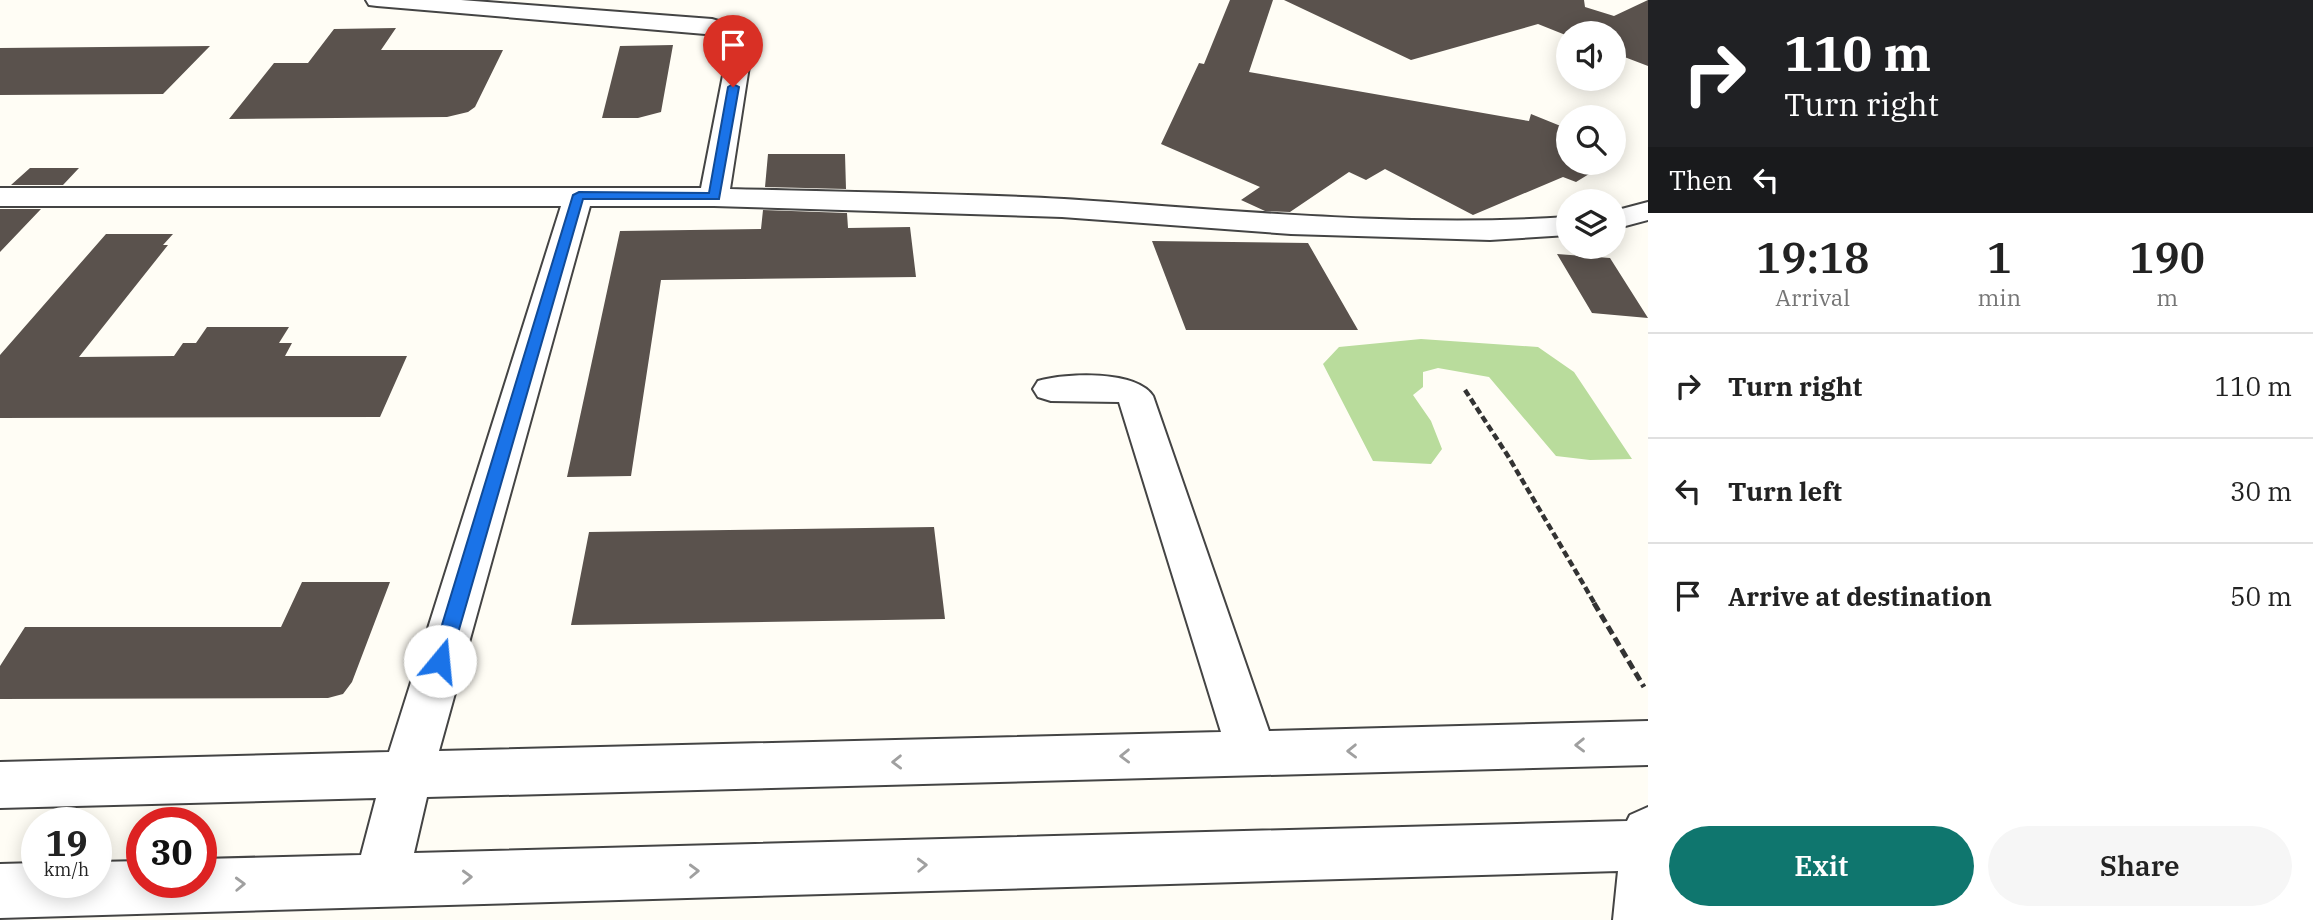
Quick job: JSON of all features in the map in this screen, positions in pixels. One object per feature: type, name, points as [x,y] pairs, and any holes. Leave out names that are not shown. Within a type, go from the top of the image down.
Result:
[{"type":"street","points":[[377,0],[599,16],[712,26],[728,31],[737,43],[738,60],[714,197]]},
{"type":"street","points":[[381,879],[407,775],[579,195]]},
{"type":"street","points":[[0,197],[714,197],[1062,208],[1291,225],[1490,231],[1556,227]]},
{"type":"street","points":[[1626,217],[1648,211]]},
{"type":"street","points":[[1051,389],[1123,389],[1135,396],[1252,753]]},
{"type":"street","points":[[0,785],[1648,743]]},
{"type":"street","points":[[0,891],[1648,840],[1641,920]]},
{"type":"path","points":[[1465,390],[1508,456],[1644,687]]},
{"type":"green space","points":[[1421,339],[1538,347],[1574,372],[1632,459],[1590,460],[1556,456],[1489,377],[1438,368],[1423,372],[1423,387],[1413,395],[1431,421],[1442,449],[1431,464],[1373,461],[1323,364],[1339,347]]},
{"type":"building","points":[[1230,0],[1273,0],[1249,72],[1529,121],[1531,114],[1556,124],[1556,175],[1587,175],[1576,182],[1563,177],[1473,215],[1385,169],[1366,180],[1349,172],[1290,212],[1265,211],[1241,200],[1260,187],[1161,144],[1199,63],[1204,64]]},
{"type":"building","points":[[1284,0],[1584,0],[1585,7],[1614,16],[1648,0],[1648,66],[1626,58],[1626,21],[1556,21],[1556,31],[1538,24],[1411,60]]},
{"type":"building","points":[[396,28],[381,50],[503,50],[475,107],[468,112],[447,117],[229,119],[274,63],[308,63],[334,29]]},
{"type":"building","points":[[673,45],[661,112],[638,118],[602,118],[620,46]]},
{"type":"building","points":[[210,46],[163,94],[0,95],[0,48]]},
{"type":"building","points":[[768,154],[845,154],[846,189],[765,187]]},
{"type":"building","points":[[30,168],[79,168],[63,185],[11,185]]},
{"type":"building","points":[[0,209],[41,209],[0,252]]},
{"type":"building","points":[[763,210],[847,213],[848,228],[910,227],[916,277],[661,280],[631,476],[567,477],[620,231],[761,229]]},
{"type":"building","points":[[106,234],[173,234],[163,245],[168,245],[79,357],[174,356],[183,343],[196,343],[207,327],[289,327],[279,343],[292,343],[285,356],[407,356],[380,417],[0,418],[0,355]]},
{"type":"building","points":[[1152,241],[1308,243],[1358,330],[1186,330]]},
{"type":"building","points":[[1560,259],[1611,259],[1648,318],[1592,313]]},
{"type":"building","points":[[934,527],[945,619],[571,625],[589,532]]},
{"type":"building","points":[[302,582],[390,582],[352,682],[343,694],[328,698],[0,699],[0,666],[25,627],[281,627]]},
{"type":"route","points":[[440,661],[579,195],[714,197],[733,87]]}]
